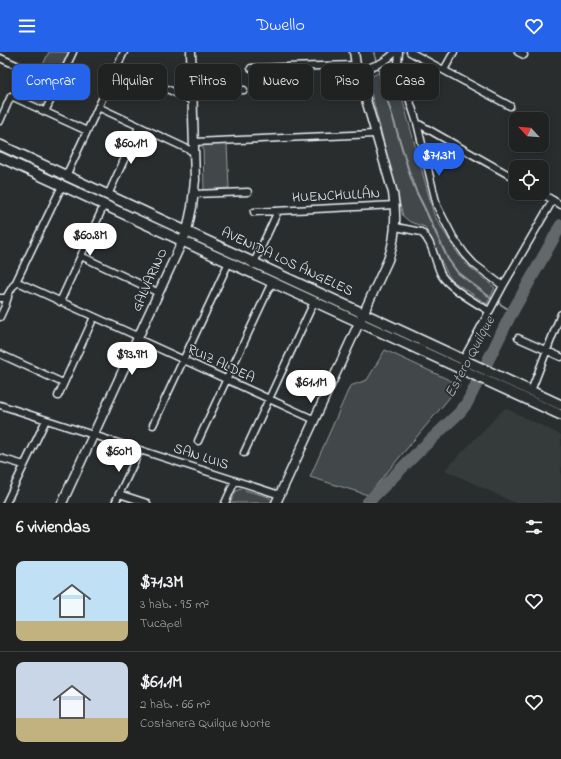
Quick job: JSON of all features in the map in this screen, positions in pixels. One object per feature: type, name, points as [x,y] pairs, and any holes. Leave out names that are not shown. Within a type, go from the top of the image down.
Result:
[{"type":"main road","name":"GALVARINO","points":[[191,52],[192,64]]},
{"type":"main road","points":[[354,52],[356,64]]},
{"type":"main road","points":[[276,503],[364,314],[388,260],[394,242],[396,227],[393,193],[366,100]]},
{"type":"main road","name":"GALVARINO","points":[[62,503],[187,231],[194,194],[195,142],[193,101]]},
{"type":"main road","name":"AVENIDA LOS ÁNGELES","points":[[0,145],[463,360],[476,371]]},
{"type":"main road","name":"AVENIDA LOS ÁNGELES","points":[[0,157],[359,323],[476,371],[561,415]]},
{"type":"main road","name":"AVENIDA LOS ÁNGELES","points":[[488,377],[531,391],[561,405]]},
{"type":"street","points":[[45,112],[73,52]]},
{"type":"street","points":[[118,64],[124,52]]},
{"type":"street","points":[[373,66],[382,64],[395,52]]},
{"type":"street","points":[[399,52],[398,64],[417,123],[437,206],[446,225],[465,254],[474,264],[503,286]]},
{"type":"street","points":[[410,52],[510,106]]},
{"type":"street","points":[[444,70],[454,52]]},
{"type":"street","points":[[518,52],[524,55]]},
{"type":"street","points":[[0,58],[14,64]]},
{"type":"street","points":[[167,89],[193,101]]},
{"type":"street","points":[[0,121],[12,96],[87,131]]},
{"type":"street","points":[[66,176],[102,100]]},
{"type":"street","points":[[98,108],[194,152]]},
{"type":"street","points":[[417,123],[509,175]]},
{"type":"street","points":[[108,195],[139,126]]},
{"type":"street","points":[[195,142],[375,134]]},
{"type":"street","points":[[0,317],[8,296],[62,186]]},
{"type":"street","points":[[194,194],[248,192]]},
{"type":"street","points":[[549,198],[561,204]]},
{"type":"street","points":[[463,360],[503,286],[553,200]]},
{"type":"street","points":[[60,302],[104,205]]},
{"type":"street","name":"HUENCHULLÁN","points":[[254,212],[395,205]]},
{"type":"street","name":"HUENCHULLÁN","points":[[250,272],[278,211]]},
{"type":"street","points":[[396,227],[421,232],[424,234],[430,243],[441,273],[446,282],[489,311]]},
{"type":"street","points":[[81,256],[159,293]]},
{"type":"street","points":[[153,425],[228,262]]},
{"type":"street","points":[[198,441],[272,282]]},
{"type":"street","name":"RUIZ ALDEA","points":[[15,284],[20,283],[315,420]]},
{"type":"street","points":[[0,298],[4,299],[8,296]]},
{"type":"street","points":[[244,453],[314,302]]},
{"type":"street","points":[[531,391],[561,314]]},
{"type":"street","points":[[58,396],[94,317]]},
{"type":"street","points":[[518,338],[561,357]]},
{"type":"street","points":[[0,354],[64,384]]},
{"type":"street","name":"SAN LUIS","points":[[0,405],[280,495]]},
{"type":"street","points":[[6,503],[46,420]]},
{"type":"street","points":[[115,503],[140,450]]},
{"type":"street","points":[[0,458],[24,465]]},
{"type":"street","points":[[225,503],[235,481]]},
{"type":"street","points":[[119,494],[147,503]]},
{"type":"shaded area","points":[[49,52],[71,52],[66,64],[43,64]]},
{"type":"shaded area","points":[[381,72],[381,100],[403,100],[434,215],[465,263],[495,288],[487,304],[453,281],[448,275],[425,227],[410,222],[403,216],[373,100],[373,76]]},
{"type":"shaded area","points":[[28,100],[49,100],[47,105],[41,106]]},
{"type":"shaded area","points":[[227,144],[229,188],[204,190],[203,145]]},
{"type":"shaded area","points":[[385,350],[460,385],[368,495],[310,477],[350,386],[367,380]]},
{"type":"shaded area","points":[[505,408],[561,435],[561,503],[515,503],[445,470]]},
{"type":"shaded area","points":[[241,489],[269,497],[272,501],[271,503],[230,503],[236,491]]},
{"type":"waterway","points":[[374,52],[410,175],[448,259],[458,273],[491,298]]},
{"type":"waterway","name":"Estero Quilque","points":[[367,503],[460,412],[467,403],[509,318],[561,225]]},
{"type":"waterway","points":[[500,304],[513,312]]}]
